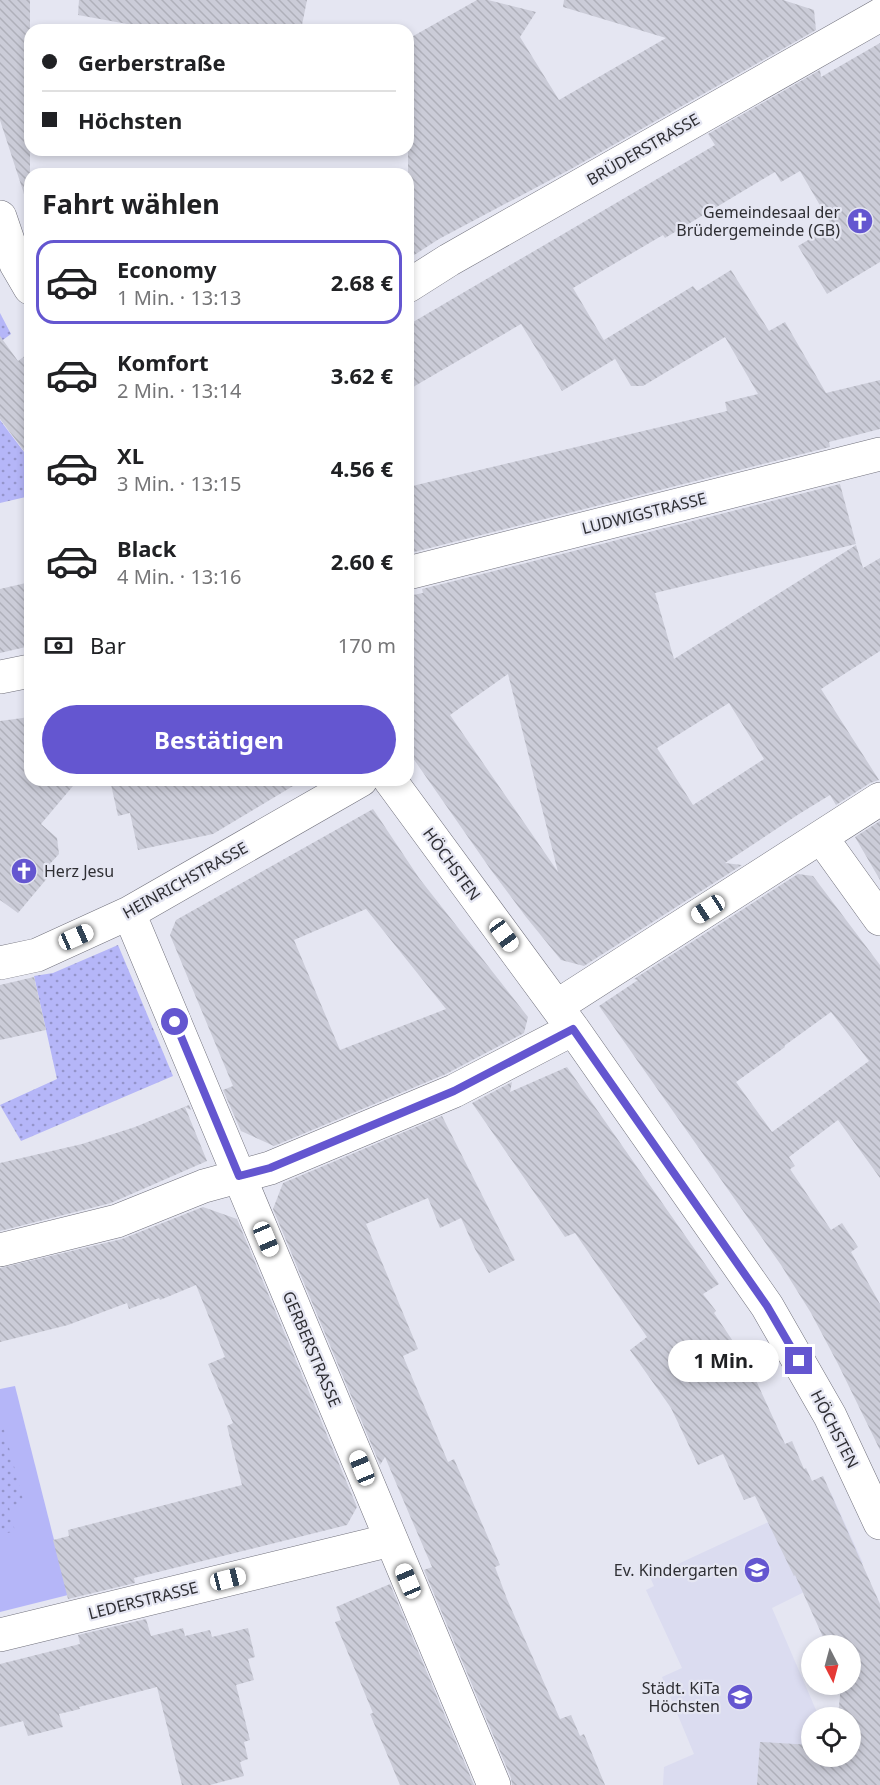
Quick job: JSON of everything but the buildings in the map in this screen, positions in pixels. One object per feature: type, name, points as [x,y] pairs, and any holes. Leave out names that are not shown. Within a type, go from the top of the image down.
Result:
[{"type":"street","name":"BRÜDERSTRASSE","points":[[414,282],[449,260],[880,15]]},
{"type":"street","points":[[0,217],[16,264],[24,278]]},
{"type":"street","name":"LUDWIGSTRASSE","points":[[414,571],[880,454]]},
{"type":"street","points":[[0,677],[24,672]]},
{"type":"street","name":"HEINRICHSTRASSE","points":[[0,963],[38,955],[129,913],[351,786]]},
{"type":"street","name":"HÖCHSTEN","points":[[394,786],[565,1017],[767,1306],[830,1416],[880,1523]]},
{"type":"street","points":[[0,1250],[117,1221],[204,1186],[270,1168],[454,1091],[565,1017],[821,837],[880,799]]},
{"type":"street","points":[[821,837],[880,919]]},
{"type":"street","name":"GERBERSTRASSE","points":[[129,913],[494,1785]]},
{"type":"street","name":"LEDERSTRASSE","points":[[6,1634],[391,1540]]},
{"type":"shaded area","points":[[0,313],[11,334],[0,342]]},
{"type":"shaded area","points":[[0,420],[24,452],[24,497],[0,503]]},
{"type":"shaded area","points":[[118,945],[173,1076],[21,1141],[0,1105],[57,1079],[34,976],[53,973]]},
{"type":"shaded area","points":[[15,1386],[68,1595],[0,1612],[0,1389]]},
{"type":"shaded area","points":[[4,1429],[24,1503],[9,1507],[15,1531],[0,1535],[0,1431]]},
{"type":"shaded area","points":[[831,1493],[863,1563],[772,1608],[801,1675],[801,1695],[810,1695],[815,1707],[801,1707],[801,1767],[838,1767],[880,1785],[663,1785],[664,1767],[694,1754],[662,1677],[682,1668],[646,1590],[654,1586],[650,1577]]},
{"type":"place","name":"Gemeindesaal der Brüdergemeinde (GB)","points":[[860,221]]},
{"type":"place","name":"Herz Jesu","points":[[24,871]]},
{"type":"place","name":"Ev. Kindergarten","points":[[757,1570]]},
{"type":"place","name":"Städt. KiTa Höchsten","points":[[740,1697]]},
{"type":"route","points":[[175,1022],[239,1176],[270,1168],[454,1091],[573,1029],[767,1306],[799,1361]]}]
